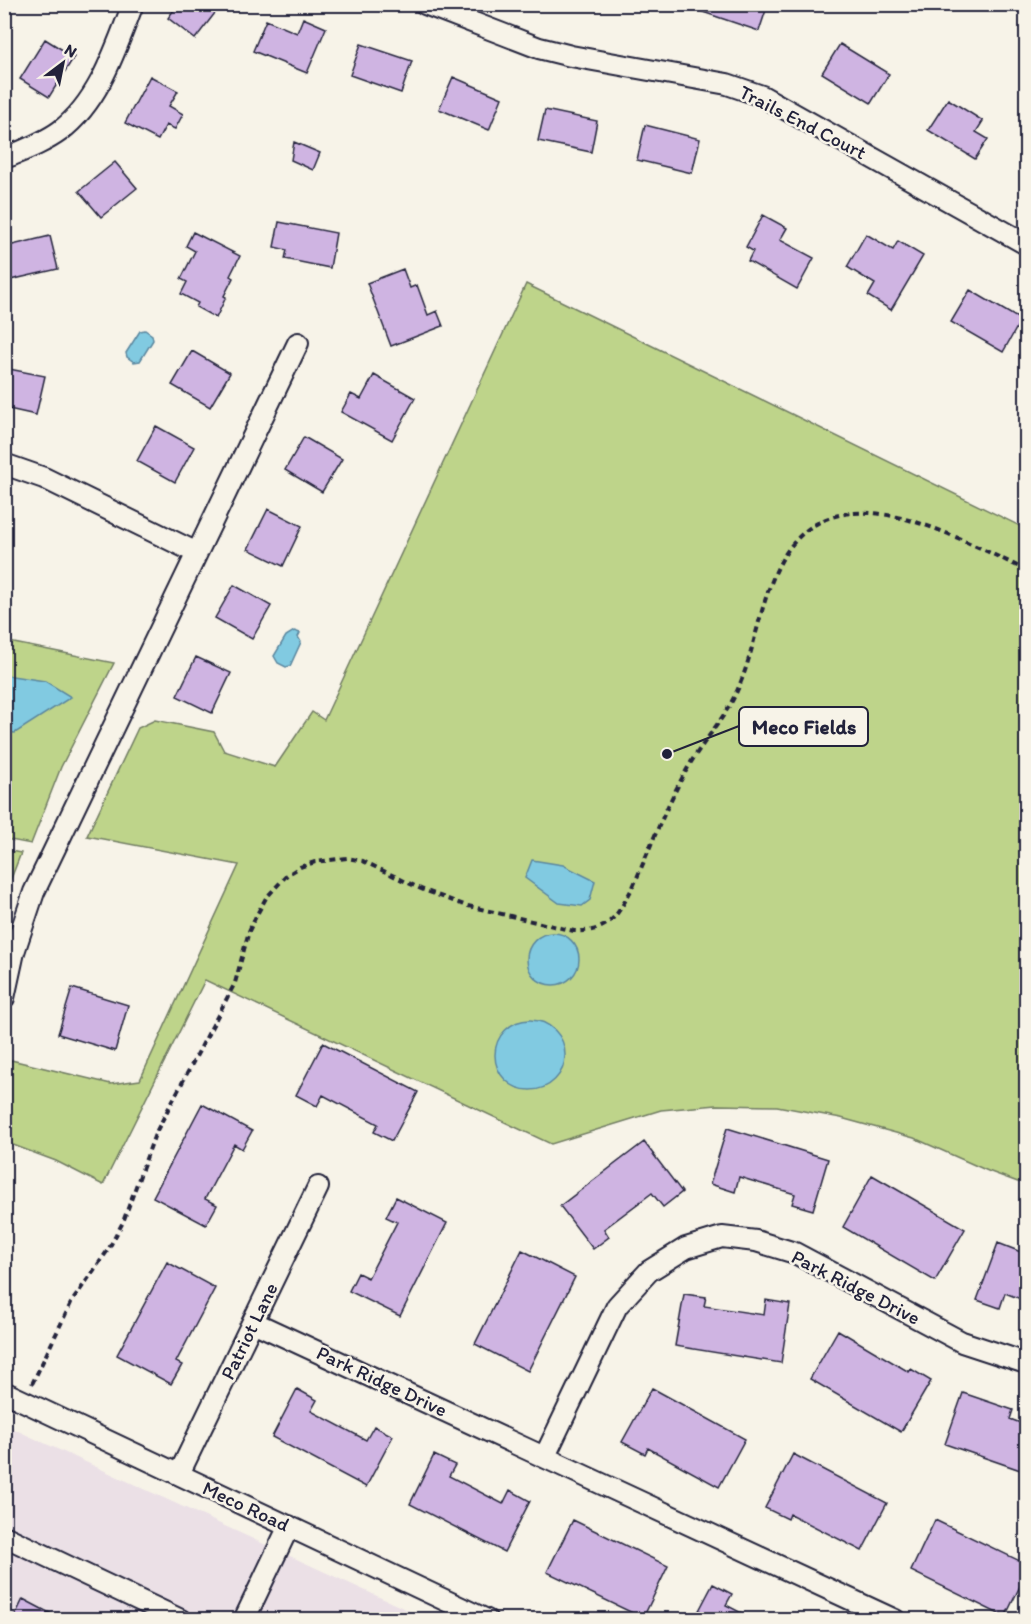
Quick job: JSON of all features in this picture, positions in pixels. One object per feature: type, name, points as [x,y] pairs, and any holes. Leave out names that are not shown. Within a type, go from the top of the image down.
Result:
[{"type":"street","points":[[4,157],[44,141],[72,120],[85,106],[102,77],[133,4]]},
{"type":"street","name":"Trails End Court","points":[[425,4],[539,48],[571,56],[727,84],[762,96],[1026,244]]},
{"type":"street","points":[[4,998],[14,951],[34,892],[298,343]]},
{"type":"street","points":[[4,464],[44,478],[197,553]]},
{"type":"street","name":"Patriot Lane","points":[[179,1474],[318,1188]]},
{"type":"street","name":"Park Ridge Drive","points":[[545,1456],[617,1306],[649,1270],[686,1248],[722,1237],[756,1241],[795,1253],[962,1342],[1026,1363]]},
{"type":"street","name":"Park Ridge Drive","points":[[253,1322],[895,1620]]},
{"type":"street","name":"Meco Road","points":[[4,1392],[478,1618]]},
{"type":"street","points":[[244,1620],[289,1526]]},
{"type":"street","points":[[4,1536],[181,1620]]},
{"type":"path","points":[[24,1401],[71,1303],[108,1250],[123,1222],[155,1134],[235,983],[249,931],[256,916],[266,898],[287,875],[315,862],[347,858],[363,861],[420,890],[481,910],[574,931],[588,932],[600,929],[616,915],[628,895],[686,770],[737,692],[779,565],[802,535],[815,525],[829,519],[864,512],[879,512],[897,515],[939,530],[1026,570]]},
{"type":"shaded area","points":[[5,1425],[427,1619],[5,1620]]},
{"type":"green space","points":[[526,284],[1026,529],[1026,1185],[914,1138],[841,1118],[777,1106],[717,1105],[661,1110],[551,1144],[205,980],[103,1185],[56,1161],[5,1142],[5,1086],[11,1060],[111,1084],[140,1080],[239,865],[87,836],[138,728],[155,720],[214,732],[224,751],[275,767],[312,712],[324,720]]},
{"type":"green space","points":[[4,641],[114,663],[61,767],[31,844],[5,839]]},
{"type":"green space","points":[[4,850],[21,853],[5,894]]},
{"type":"water","points":[[145,330],[152,335],[153,340],[140,361],[134,362],[127,357],[126,353],[140,331]]},
{"type":"water","points":[[294,631],[300,633],[298,637],[301,642],[290,666],[286,667],[278,663],[274,656],[286,636]]},
{"type":"water","points":[[5,675],[45,681],[71,697],[15,733],[5,732]]},
{"type":"water","points":[[532,860],[563,865],[595,881],[590,900],[582,906],[559,903],[525,878]]},
{"type":"water","points":[[548,933],[558,933],[572,940],[579,959],[572,978],[558,985],[548,985],[538,981],[531,974],[527,964],[527,954],[531,944],[538,937]]},
{"type":"water","points":[[530,1020],[543,1023],[555,1030],[562,1042],[565,1055],[562,1068],[555,1080],[543,1087],[530,1090],[517,1087],[505,1080],[498,1068],[495,1055],[498,1042],[505,1030],[517,1023]]},
{"type":"building","points":[[178,4],[222,4],[195,39],[168,18]]},
{"type":"building","points":[[689,4],[768,4],[759,31],[688,7]]},
{"type":"building","points":[[303,18],[326,28],[307,73],[253,51],[266,20],[297,33]]},
{"type":"building","points":[[45,39],[74,57],[49,97],[20,79]]},
{"type":"building","points":[[361,44],[412,61],[401,93],[350,75]]},
{"type":"building","points":[[840,44],[889,74],[871,103],[822,73]]},
{"type":"building","points":[[150,76],[178,91],[169,106],[183,114],[175,129],[166,125],[158,140],[125,123]]},
{"type":"building","points":[[453,77],[502,98],[489,130],[439,109]]},
{"type":"building","points":[[948,99],[983,121],[976,132],[988,139],[975,159],[928,130]]},
{"type":"building","points":[[545,110],[597,121],[591,152],[538,141]]},
{"type":"building","points":[[645,125],[700,139],[692,173],[637,160]]},
{"type":"building","points":[[294,142],[320,153],[313,170],[291,160]]},
{"type":"building","points":[[115,162],[137,188],[101,217],[79,191]]},
{"type":"building","points":[[763,215],[787,228],[780,240],[814,258],[797,289],[748,261],[753,251],[746,247]]},
{"type":"building","points":[[279,222],[336,233],[330,268],[285,259],[287,250],[274,247]]},
{"type":"building","points":[[193,232],[240,256],[230,276],[233,278],[216,318],[196,307],[198,303],[181,294],[187,282],[181,279],[195,251],[186,246]]},
{"type":"building","points":[[866,234],[893,250],[898,241],[923,256],[891,310],[868,296],[875,284],[847,267]]},
{"type":"building","points":[[50,236],[58,269],[10,280],[4,247]]},
{"type":"building","points":[[403,269],[410,288],[417,285],[428,315],[437,311],[443,326],[391,346],[367,283]]},
{"type":"building","points":[[970,290],[1021,320],[1003,352],[951,322]]},
{"type":"building","points":[[192,351],[230,373],[210,407],[172,385]]},
{"type":"building","points":[[4,368],[45,376],[36,415],[4,408]]},
{"type":"building","points":[[374,375],[415,398],[392,440],[341,412],[351,394],[361,399]]},
{"type":"building","points":[[156,426],[194,447],[175,482],[137,461]]},
{"type":"building","points":[[304,437],[342,459],[322,492],[285,470]]},
{"type":"building","points":[[268,509],[302,526],[283,566],[248,549]]},
{"type":"building","points":[[234,585],[271,606],[252,639],[215,618]]},
{"type":"building","points":[[196,657],[231,673],[212,713],[177,696]]},
{"type":"building","points":[[72,988],[128,1005],[115,1051],[58,1034]]},
{"type":"building","points":[[323,1043],[418,1092],[392,1141],[374,1132],[378,1124],[323,1095],[317,1106],[296,1095]]},
{"type":"building","points":[[202,1104],[252,1131],[242,1149],[234,1144],[205,1199],[217,1205],[206,1225],[153,1197]]},
{"type":"building","points":[[727,1128],[828,1159],[813,1210],[792,1204],[795,1194],[739,1177],[735,1192],[710,1184]]},
{"type":"building","points":[[644,1142],[682,1192],[663,1207],[652,1193],[604,1229],[609,1237],[593,1249],[560,1206]]},
{"type":"building","points":[[872,1175],[965,1229],[935,1281],[843,1227]]},
{"type":"building","points":[[396,1197],[447,1223],[400,1316],[349,1291],[358,1273],[368,1278],[397,1222],[386,1217]]},
{"type":"building","points":[[998,1243],[1026,1254],[1026,1301],[1005,1293],[1000,1308],[977,1300]]},
{"type":"building","points":[[522,1250],[575,1277],[528,1371],[475,1344]]},
{"type":"building","points":[[167,1262],[215,1288],[176,1362],[182,1365],[171,1384],[117,1355]]},
{"type":"building","points":[[684,1294],[706,1297],[704,1306],[764,1315],[766,1300],[790,1304],[781,1363],[675,1346]]},
{"type":"building","points":[[838,1330],[909,1372],[911,1369],[931,1381],[901,1432],[810,1379]]},
{"type":"building","points":[[652,1388],[745,1439],[719,1487],[648,1448],[645,1454],[622,1442]]},
{"type":"building","points":[[297,1389],[317,1400],[311,1411],[366,1440],[374,1426],[393,1436],[366,1487],[272,1437]]},
{"type":"building","points":[[963,1393],[1013,1410],[1010,1419],[1026,1425],[1026,1472],[945,1444]]},
{"type":"building","points":[[793,1454],[887,1503],[862,1551],[790,1514],[788,1519],[765,1508]]},
{"type":"building","points":[[434,1455],[455,1465],[449,1476],[503,1504],[510,1490],[530,1501],[504,1552],[410,1504]]},
{"type":"building","points":[[573,1520],[668,1566],[643,1618],[547,1572]]},
{"type":"building","points":[[935,1520],[1026,1564],[1026,1574],[1005,1617],[911,1571]]},
{"type":"building","points":[[713,1584],[732,1594],[726,1605],[755,1620],[694,1620]]},
{"type":"building","points":[[23,1599],[63,1620],[13,1620]]},
{"type":"place","name":"Meco Fields","points":[[667,754]]}]
